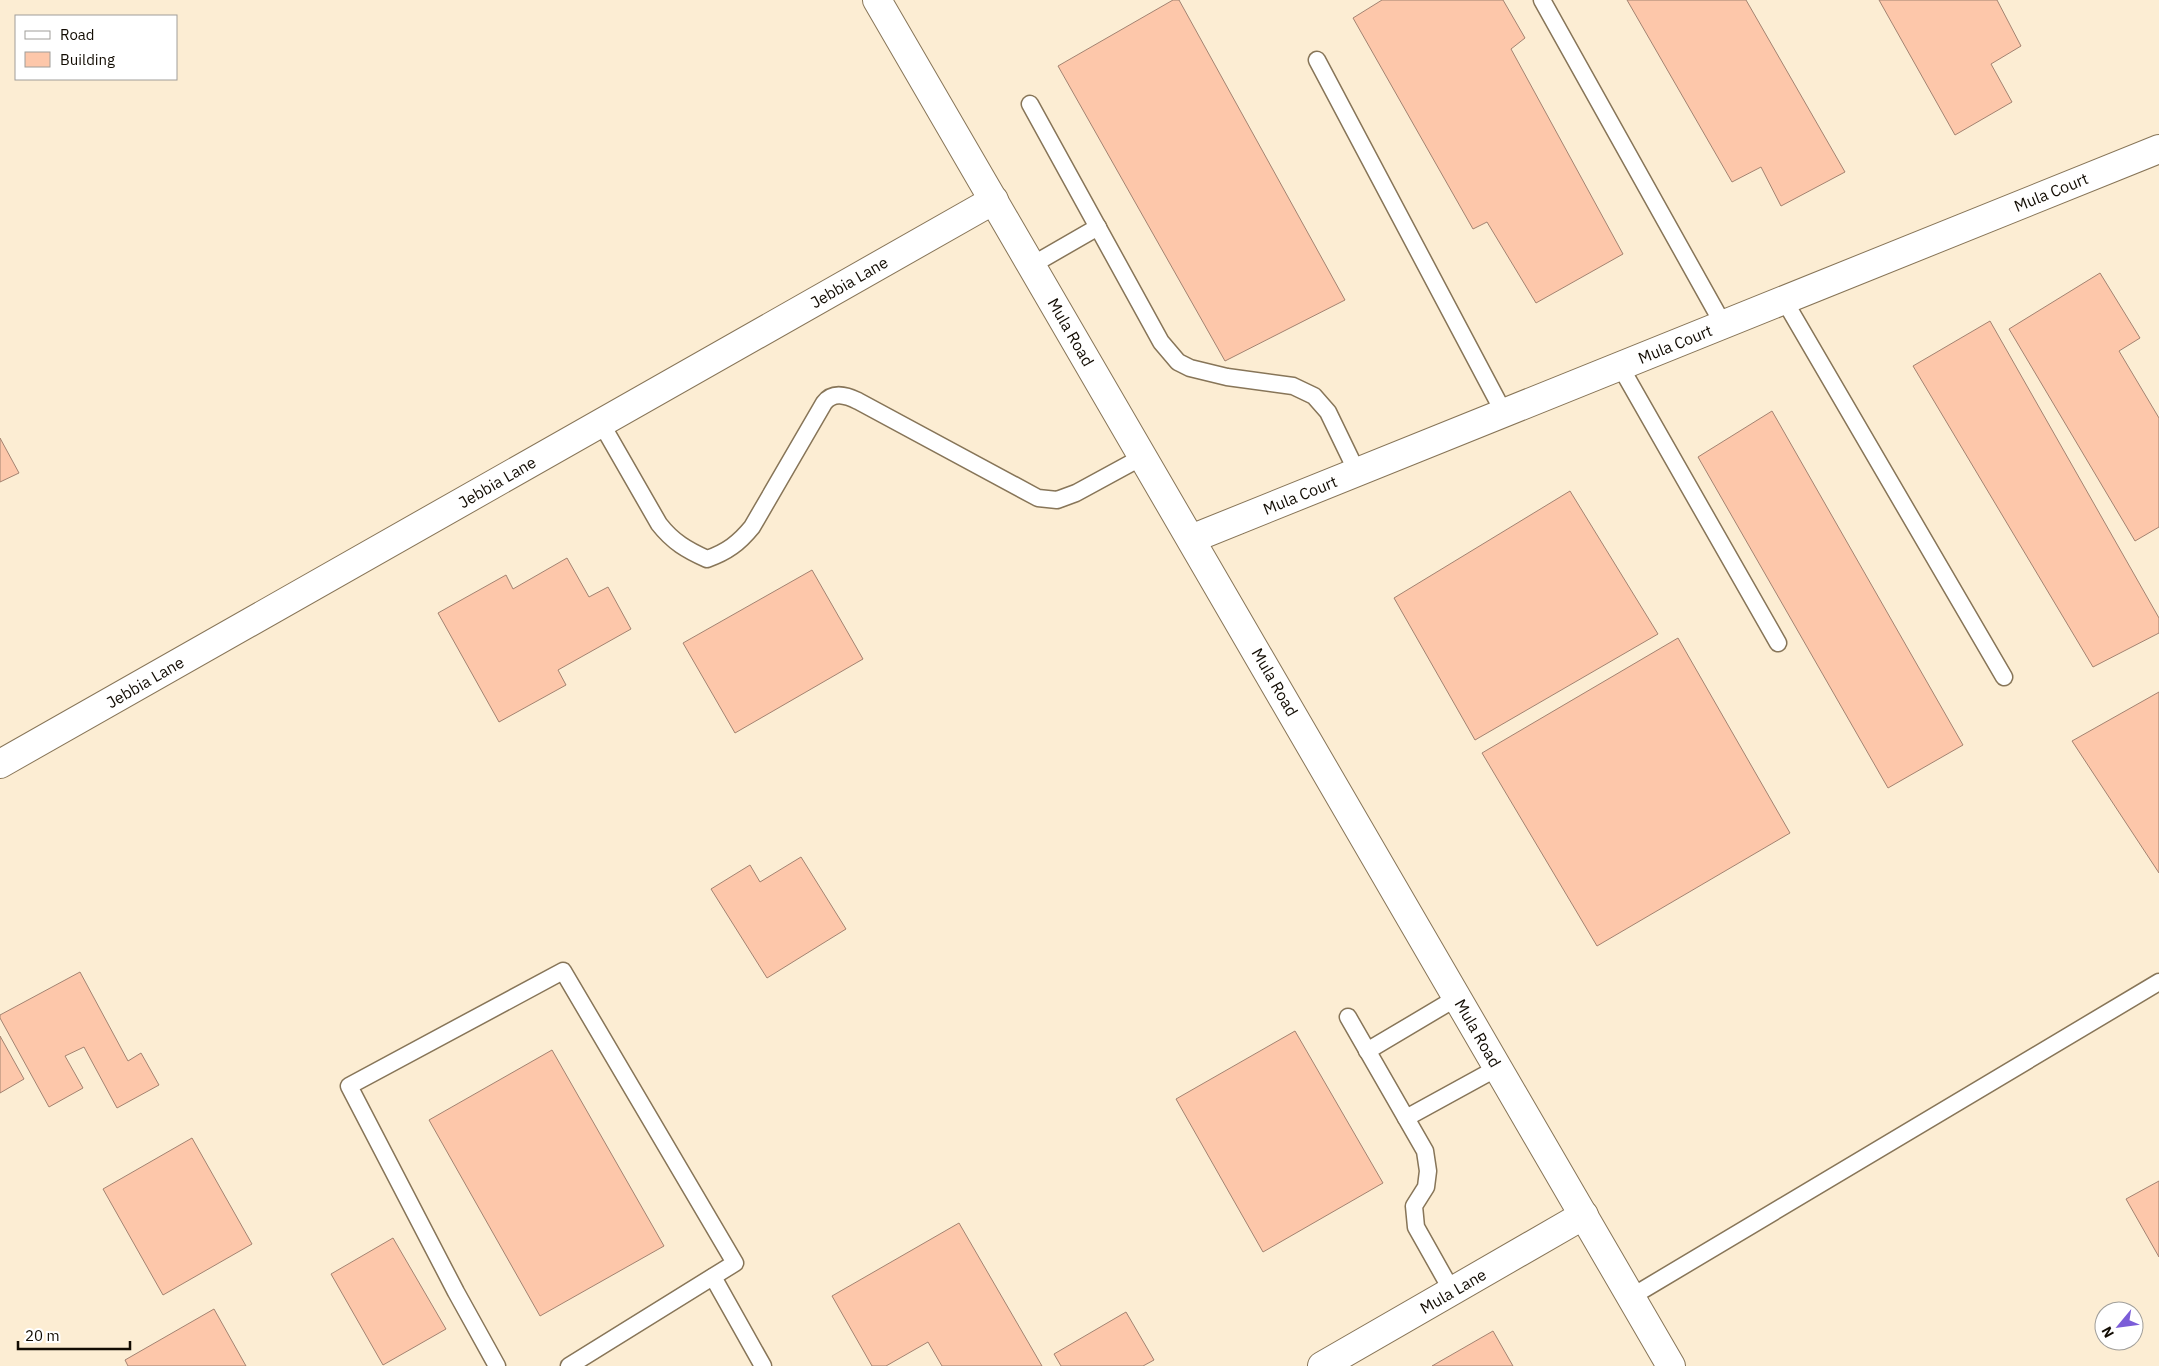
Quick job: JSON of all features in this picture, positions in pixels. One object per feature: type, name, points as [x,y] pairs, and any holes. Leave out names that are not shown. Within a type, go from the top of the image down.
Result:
[{"type":"street","name":"Mula Road","points":[[877,0],[1144,456],[1671,1366]]},
{"type":"street","name":"Mula Court","points":[[1192,539],[2159,149]]},
{"type":"street","name":"Jebbia Lane","points":[[0,764],[994,200]]},
{"type":"street","name":"Mula Lane","points":[[1322,1366],[1584,1215]]},
{"type":"lane","points":[[1542,0],[1723,324]]},
{"type":"lane","points":[[1317,60],[1504,413]]},
{"type":"lane","points":[[1030,104],[1161,342],[1178,362],[1190,368],[1227,377],[1293,386],[1314,396],[1328,412],[1356,472]]},
{"type":"lane","points":[[1032,265],[1098,227]]},
{"type":"lane","points":[[1784,300],[2004,677]]},
{"type":"lane","points":[[1620,366],[1778,643]]},
{"type":"lane","points":[[601,423],[655,516],[670,538],[691,552],[707,559],[723,554],[740,541],[752,527],[828,398],[841,395],[853,398],[1038,498],[1057,500],[1076,493],[1144,456]]},
{"type":"lane","points":[[497,1366],[456,1292],[349,1086],[563,971],[735,1263],[569,1366]]},
{"type":"lane","points":[[1631,1296],[2159,982]]},
{"type":"lane","points":[[1368,1051],[1458,997]]},
{"type":"lane","points":[[1348,1017],[1425,1151],[1428,1171],[1426,1187],[1414,1206],[1416,1227],[1452,1292]]},
{"type":"lane","points":[[1406,1118],[1499,1067]]},
{"type":"lane","points":[[713,1277],[763,1366]]},
{"type":"building","points":[[1173,0],[1179,0],[1345,300],[1225,361],[1058,66]]},
{"type":"building","points":[[1382,0],[1503,0],[1525,38],[1511,49],[1623,254],[1536,303],[1487,222],[1473,229],[1353,18]]},
{"type":"building","points":[[1627,0],[1746,0],[1845,172],[1781,206],[1761,167],[1732,182]]},
{"type":"building","points":[[1879,0],[1997,0],[2021,46],[1991,64],[2012,102],[1955,135]]},
{"type":"building","points":[[2100,273],[2140,338],[2119,351],[2159,418],[2159,527],[2135,541],[2009,329]]},
{"type":"building","points":[[1990,321],[2159,618],[2159,633],[2093,667],[1913,366]]},
{"type":"building","points":[[1772,411],[1963,745],[1888,788],[1698,457]]},
{"type":"building","points":[[0,438],[19,473],[0,482]]},
{"type":"building","points":[[1570,491],[1658,634],[1475,740],[1394,598]]},
{"type":"building","points":[[567,558],[589,597],[608,587],[631,629],[558,670],[566,685],[499,722],[438,613],[506,575],[513,589]]},
{"type":"building","points":[[812,570],[863,659],[735,733],[683,643]]},
{"type":"building","points":[[1678,638],[1790,833],[1597,946],[1482,753]]},
{"type":"building","points":[[2159,692],[2159,873],[2072,741]]},
{"type":"building","points":[[801,857],[846,929],[767,978],[711,889],[750,865],[760,882]]},
{"type":"building","points":[[80,972],[128,1061],[141,1053],[159,1085],[117,1108],[84,1047],[65,1056],[83,1088],[49,1107],[0,1018],[0,1015]]},
{"type":"building","points":[[1295,1031],[1383,1183],[1263,1252],[1176,1099]]},
{"type":"building","points":[[0,1036],[24,1079],[0,1093]]},
{"type":"building","points":[[552,1050],[664,1246],[540,1316],[429,1120]]},
{"type":"building","points":[[192,1138],[252,1244],[163,1295],[103,1189]]},
{"type":"building","points":[[2159,1181],[2159,1257],[2126,1199]]},
{"type":"building","points":[[959,1223],[1042,1366],[942,1366],[928,1342],[886,1366],[872,1366],[832,1296]]},
{"type":"building","points":[[393,1238],[446,1329],[383,1365],[331,1274]]},
{"type":"building","points":[[214,1309],[246,1366],[128,1366],[125,1360]]},
{"type":"building","points":[[1126,1312],[1154,1360],[1143,1366],[1061,1366],[1054,1354]]},
{"type":"building","points":[[1493,1331],[1513,1366],[1432,1366]]}]
